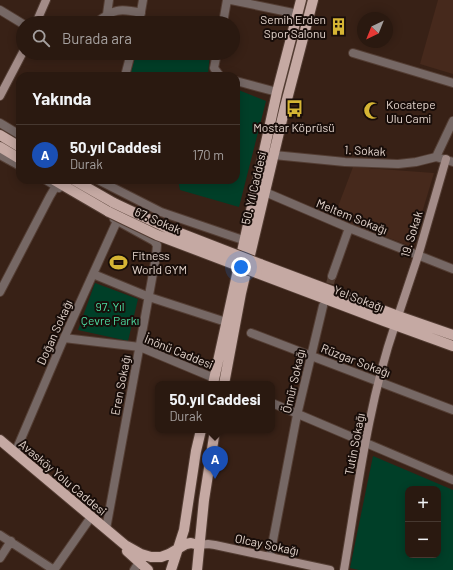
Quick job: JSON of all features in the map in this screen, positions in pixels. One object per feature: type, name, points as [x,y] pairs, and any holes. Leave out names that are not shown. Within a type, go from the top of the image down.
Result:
[{"type":"main road","points":[[39,16],[46,0]]},
{"type":"main road","name":"50. Yıl Caddesi","points":[[214,381],[243,240],[277,92],[301,0]]},
{"type":"main road","name":"50. Yıl Caddesi","points":[[225,381],[240,300],[265,192],[313,0]]},
{"type":"main road","points":[[0,96],[19,60]]},
{"type":"main road","points":[[0,135],[16,145]]},
{"type":"main road","points":[[0,147],[16,157]]},
{"type":"main road","name":"19. Sokak","points":[[396,320],[450,161]]},
{"type":"main road","name":"67. Sokak","points":[[57,184],[111,207]]},
{"type":"main road","name":"67. Sokak","points":[[79,184],[111,207],[157,235],[259,268]]},
{"type":"main road","name":"Yel Sokağı","points":[[259,268],[396,320],[453,346]]},
{"type":"main road","name":"Yel Sokağı","points":[[396,320],[453,335]]},
{"type":"main road","name":"Tutin Sokağı","points":[[344,570],[366,442],[379,382],[396,320]]},
{"type":"main road","points":[[171,570],[184,530],[196,451],[201,433]]},
{"type":"main road","points":[[197,570],[204,500],[215,433]]},
{"type":"main road","name":"Avasköy Yolu Caddesi","points":[[1,444],[125,545],[141,554],[151,557],[161,557],[191,543],[199,545]]},
{"type":"main road","name":"Avasköy Yolu Caddesi","points":[[106,529],[136,566],[148,570]]},
{"type":"main road","name":"Olcay Sokağı","points":[[199,545],[208,544],[330,570]]},
{"type":"street","points":[[107,14],[109,0]]},
{"type":"street","points":[[140,16],[143,0]]},
{"type":"street","points":[[224,16],[227,0]]},
{"type":"street","points":[[231,0],[298,14]]},
{"type":"street","points":[[105,16],[125,9],[141,13]]},
{"type":"street","points":[[0,10],[16,20]]},
{"type":"street","points":[[353,52],[453,83]]},
{"type":"street","points":[[126,72],[130,60]]},
{"type":"street","points":[[216,60],[214,68],[217,72]]},
{"type":"street","points":[[240,82],[277,92]]},
{"type":"street","points":[[436,157],[453,121]]},
{"type":"street","points":[[0,123],[16,133]]},
{"type":"street","points":[[0,154],[16,164]]},
{"type":"street","name":"1. Sokak","points":[[274,155],[345,162],[398,164],[416,162],[436,157],[450,161]]},
{"type":"street","points":[[0,292],[50,196],[55,184]]},
{"type":"street","name":"67. Sokak","points":[[57,184],[117,221],[154,241],[157,245]]},
{"type":"street","name":"67. Sokak","points":[[106,184],[161,212],[243,240]]},
{"type":"street","name":"Meltem Sokağı","points":[[265,192],[349,228],[453,269]]},
{"type":"street","name":"Doğan Sokağı","points":[[15,454],[64,338],[117,221]]},
{"type":"street","points":[[332,276],[349,228]]},
{"type":"street","name":"Eren Sokağı","points":[[106,529],[149,297],[157,245]]},
{"type":"street","points":[[93,274],[149,297],[226,322]]},
{"type":"street","name":"Ömür Sokağı","points":[[270,556],[297,414],[323,306]]},
{"type":"street","name":"Rüzgar Sokağı","points":[[251,333],[453,410]]},
{"type":"street","name":"İnönü Caddesi","points":[[64,338],[140,347],[214,381]]},
{"type":"street","points":[[275,404],[453,480]]},
{"type":"street","points":[[0,535],[54,570],[91,517]]},
{"type":"street","points":[[0,558],[11,542]]},
{"type":"shaded area","points":[[438,0],[453,0],[453,74],[420,64]]},
{"type":"shaded area","points":[[353,167],[434,173],[410,246],[334,217]]},
{"type":"green space","points":[[134,60],[209,60],[208,72],[131,72]]},
{"type":"green space","points":[[240,91],[266,101],[239,207],[180,190],[179,184],[240,184]]},
{"type":"green space","name":"97. Yıl Çevre Parkı","points":[[95,283],[138,299],[128,341],[78,330]]},
{"type":"green space","points":[[373,456],[453,490],[453,570],[359,570],[350,568]]},
{"type":"tunnel","points":[[327,295],[332,276]]},
{"type":"place","name":"Semih Erden Spor Salonu","points":[[339,26]]},
{"type":"place","name":"Mostar Köprüsü","points":[[294,108]]},
{"type":"place","name":"Kocatepe Ulu Cami","points":[[373,111]]},
{"type":"place","name":"Fitness World GYM","points":[[119,262]]},
{"type":"place","name":"50.yıl Caddesi","points":[[215,479]]}]
